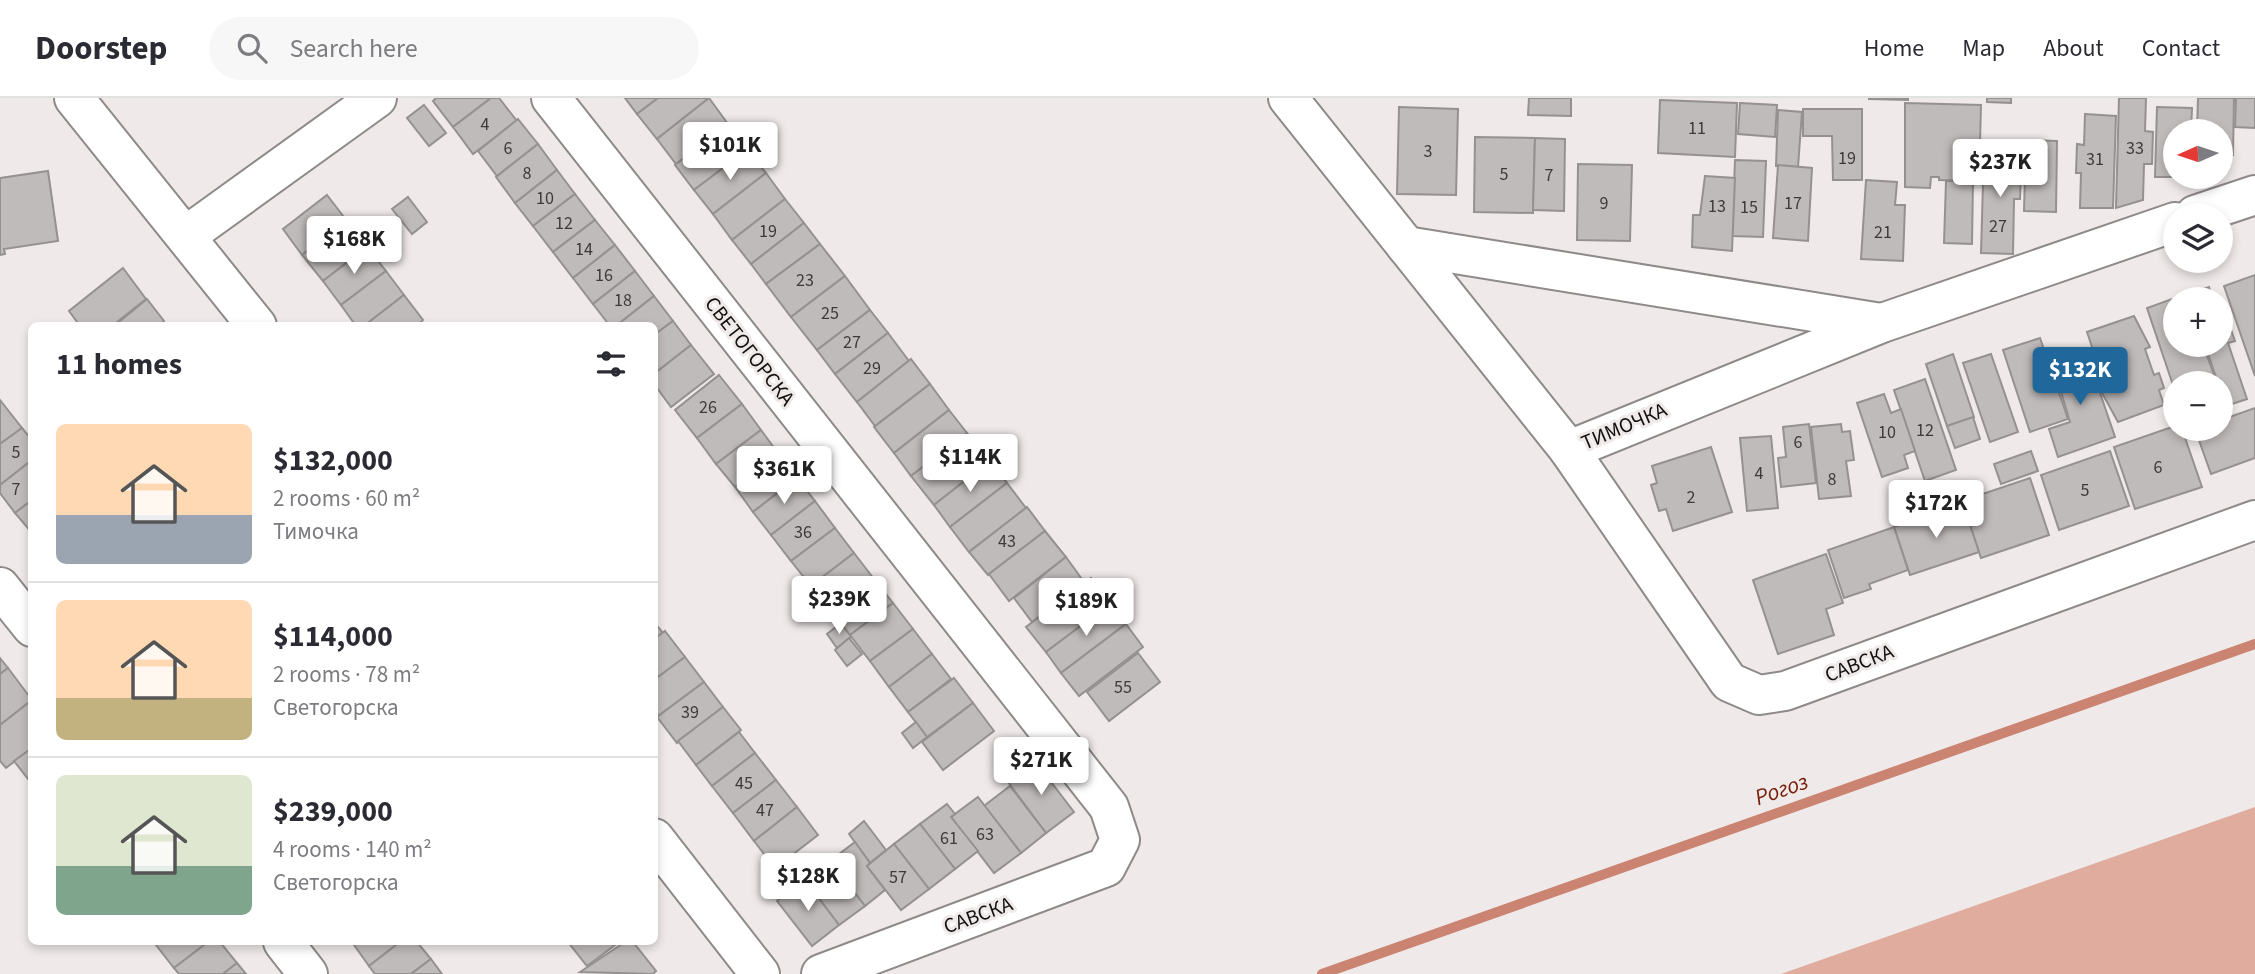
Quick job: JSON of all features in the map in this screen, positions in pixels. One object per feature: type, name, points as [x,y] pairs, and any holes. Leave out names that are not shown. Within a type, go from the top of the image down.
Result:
[{"type":"street","points":[[75,98],[254,322]]},
{"type":"street","points":[[187,235],[377,98]]},
{"type":"street","name":"СВЕТОГОРСКА","points":[[551,98],[1110,807],[1120,840]]},
{"type":"street","name":"ТИМОЧКА","points":[[1288,98],[1569,450],[1882,323],[2163,226]]},
{"type":"street","points":[[2231,203],[2255,195]]},
{"type":"street","name":"ТИМОЧКА","points":[[1406,246],[1882,323]]},
{"type":"street","name":"САВСКА","points":[[1569,450],[1729,682],[1759,695],[1785,691],[2255,520]]},
{"type":"street","points":[[0,587],[28,622]]},
{"type":"street","name":"САВСКА","points":[[821,974],[1106,867],[1120,840]]},
{"type":"street","points":[[658,843],[760,974]]},
{"type":"street","points":[[285,945],[309,974]]},
{"type":"shaded area","points":[[2255,807],[2255,974],[1781,974]]},
{"type":"building","points":[[436,98],[491,98],[453,127],[433,101]]},
{"type":"building","points":[[491,98],[499,98],[517,121],[473,154],[453,127]]},
{"type":"building","points":[[625,98],[658,98],[637,114]]},
{"type":"building","points":[[658,98],[709,98],[657,139],[637,114]]},
{"type":"building","points":[[709,98],[728,124],[676,164],[657,139]]},
{"type":"building","points":[[1529,98],[1571,98],[1571,116],[1528,115]]},
{"type":"building","points":[[1908,98],[1908,100],[1869,99]]},
{"type":"building","points":[[1987,98],[2011,98],[2011,103],[1987,102]]},
{"type":"building","points":[[2119,98],[2146,98],[2145,131],[2153,132],[2152,164],[2144,164],[2143,200],[2116,208]]},
{"type":"building","points":[[2198,98],[2234,98],[2233,155],[2233,119],[2197,119]]},
{"type":"building","points":[[2236,98],[2255,98],[2255,128],[2235,127]]},
{"type":"building","points":[[1660,100],[1737,103],[1735,157],[1658,153]]},
{"type":"building","points":[[1740,103],[1777,105],[1775,137],[1738,134]]},
{"type":"building","points":[[1905,103],[1981,105],[1979,181],[1939,180],[1939,177],[1931,177],[1930,188],[1905,187]]},
{"type":"building","points":[[424,105],[446,133],[429,146],[407,118]]},
{"type":"building","points":[[1399,107],[1458,109],[1456,195],[1397,194]]},
{"type":"building","points":[[2157,107],[2192,108],[2192,119],[2163,119],[2163,177],[2155,177]]},
{"type":"building","points":[[1803,109],[1862,109],[1862,180],[1833,180],[1832,136],[1803,136]]},
{"type":"building","points":[[1778,110],[1802,112],[1798,167],[1776,166]]},
{"type":"building","points":[[2085,114],[2116,116],[2113,208],[2080,208],[2081,173],[2076,173],[2077,144],[2084,145]]},
{"type":"building","points":[[518,119],[538,144],[497,176],[478,151]]},
{"type":"building","points":[[728,124],[747,150],[694,190],[675,165]]},
{"type":"building","points":[[1475,137],[1535,138],[1533,213],[1474,212]]},
{"type":"building","points":[[1535,138],[1565,139],[1564,211],[1533,210]]},
{"type":"building","points":[[2026,140],[2057,141],[2056,212],[2024,211]]},
{"type":"building","points":[[538,144],[557,170],[515,203],[496,177]]},
{"type":"building","points":[[1984,148],[2022,150],[2020,199],[2014,199],[2013,254],[1981,253]]},
{"type":"building","points":[[747,150],[766,173],[713,214],[694,190]]},
{"type":"building","points":[[1735,160],[1766,161],[1763,237],[1732,236]]},
{"type":"building","points":[[1578,164],[1632,165],[1630,241],[1577,240]]},
{"type":"building","points":[[1778,165],[1812,168],[1808,241],[1773,238]]},
{"type":"building","points":[[557,170],[575,194],[533,226],[515,203]]},
{"type":"building","points":[[48,171],[58,241],[4,249],[5,254],[0,255],[0,178]]},
{"type":"building","points":[[766,173],[785,199],[732,240],[713,214]]},
{"type":"building","points":[[1705,176],[1735,178],[1732,251],[1692,247],[1693,215],[1700,215]]},
{"type":"building","points":[[1866,180],[1897,182],[1895,205],[1905,205],[1903,261],[1861,259]]},
{"type":"building","points":[[1946,181],[1973,181],[1972,244],[1944,243]]},
{"type":"building","points":[[575,194],[595,220],[553,252],[533,226]]},
{"type":"building","points":[[327,195],[347,221],[302,255],[283,229]]},
{"type":"building","points":[[408,197],[427,222],[412,234],[392,209]]},
{"type":"building","points":[[785,199],[804,223],[751,264],[732,240]]},
{"type":"building","points":[[595,220],[615,245],[573,278],[553,252]]},
{"type":"building","points":[[347,221],[367,247],[323,281],[302,255]]},
{"type":"building","points":[[804,223],[820,244],[766,284],[751,264]]},
{"type":"building","points":[[820,244],[845,276],[791,317],[766,284]]},
{"type":"building","points":[[615,245],[635,271],[593,304],[573,278]]},
{"type":"building","points":[[367,247],[386,271],[341,305],[323,281]]},
{"type":"building","points":[[123,268],[146,299],[117,322],[77,322],[69,311]]},
{"type":"building","points":[[386,271],[404,295],[369,322],[353,322],[341,305]]},
{"type":"building","points":[[635,271],[654,296],[621,322],[607,322],[593,304]]},
{"type":"building","points":[[2255,275],[2255,376],[2233,312],[2233,287],[2224,286]]},
{"type":"building","points":[[845,276],[870,310],[817,350],[791,317]]},
{"type":"building","points":[[404,295],[423,320],[421,322],[369,322]]},
{"type":"building","points":[[654,296],[673,321],[658,332],[658,322],[621,322]]},
{"type":"building","points":[[147,299],[164,321],[163,322],[119,322]]},
{"type":"building","points":[[2163,302],[2163,355],[2147,308]]},
{"type":"building","points":[[870,310],[888,333],[835,374],[817,350]]},
{"type":"building","points":[[2134,316],[2150,347],[2145,349],[2154,375],[2159,373],[2163,385],[2163,388],[2159,390],[2163,405],[2118,422],[2102,393],[2107,391],[2089,352],[2093,350],[2087,332]]},
{"type":"building","points":[[673,321],[691,345],[658,371],[658,332]]},
{"type":"building","points":[[888,333],[909,361],[857,402],[835,374]]},
{"type":"building","points":[[2040,338],[2068,419],[2030,432],[2003,350]]},
{"type":"building","points":[[691,345],[714,374],[671,407],[658,389],[658,371]]},
{"type":"building","points":[[2085,349],[2115,437],[2058,457],[2049,429],[2070,422],[2055,371],[2060,369],[2057,359]]},
{"type":"building","points":[[1953,354],[1974,417],[1947,426],[1926,364]]},
{"type":"building","points":[[1991,354],[2018,432],[1990,442],[1963,363]]},
{"type":"building","points":[[2164,357],[2207,357],[2213,371],[2168,371]]},
{"type":"building","points":[[2209,357],[2233,357],[2247,399],[2233,404],[2233,371],[2214,371]]},
{"type":"building","points":[[911,359],[930,384],[875,426],[857,402]]},
{"type":"building","points":[[719,375],[742,404],[697,438],[675,410]]},
{"type":"building","points":[[1925,379],[1956,470],[1925,481],[1894,390]]},
{"type":"building","points":[[930,384],[949,410],[894,453],[874,427]]},
{"type":"building","points":[[1884,394],[1891,413],[1901,409],[1915,451],[1904,455],[1908,468],[1882,477],[1857,403]]},
{"type":"building","points":[[0,400],[22,428],[0,444]]},
{"type":"building","points":[[742,404],[761,430],[716,464],[697,438]]},
{"type":"building","points":[[2255,408],[2255,458],[2211,474],[2199,441],[2233,441],[2233,416]]},
{"type":"building","points":[[949,410],[967,433],[911,476],[894,453]]},
{"type":"building","points":[[1973,417],[1980,439],[1955,448],[1947,426]]},
{"type":"building","points":[[1809,424],[1816,483],[1781,487],[1778,458],[1786,457],[1783,427]]},
{"type":"building","points":[[1841,424],[1842,432],[1850,431],[1854,460],[1846,461],[1851,496],[1819,499],[1811,427]]},
{"type":"building","points":[[22,428],[28,435],[28,463],[0,485],[0,444]]},
{"type":"building","points":[[761,430],[778,453],[735,487],[716,464]]},
{"type":"building","points":[[2163,430],[2163,441],[2186,441],[2202,487],[2135,509],[2114,447]]},
{"type":"building","points":[[967,433],[989,462],[934,505],[911,476]]},
{"type":"building","points":[[1771,436],[1778,508],[1747,511],[1740,438]]},
{"type":"building","points":[[1711,447],[1732,512],[1673,531],[1666,509],[1659,511],[1651,485],[1657,483],[1652,466]]},
{"type":"building","points":[[2031,451],[2038,471],[2001,484],[1994,464]]},
{"type":"building","points":[[2110,451],[2129,506],[2059,530],[2041,475]]},
{"type":"building","points":[[778,453],[797,478],[753,512],[735,487]]},
{"type":"building","points":[[990,461],[1007,483],[950,527],[934,505]]},
{"type":"building","points":[[28,463],[28,503],[15,513],[0,493],[0,485]]},
{"type":"building","points":[[797,478],[815,501],[771,535],[753,512]]},
{"type":"building","points":[[2030,478],[2049,535],[1981,558],[1962,501]]},
{"type":"building","points":[[1007,483],[1026,508],[969,552],[950,527]]},
{"type":"building","points":[[815,501],[835,528],[791,561],[771,535]]},
{"type":"building","points":[[28,503],[28,528],[15,513]]},
{"type":"building","points":[[1963,504],[1979,552],[1910,575],[1894,527]]},
{"type":"building","points":[[1027,507],[1045,531],[988,575],[969,552]]},
{"type":"building","points":[[1894,527],[1908,570],[1869,584],[1871,589],[1844,598],[1828,550]]},
{"type":"building","points":[[835,528],[854,553],[811,586],[791,561]]},
{"type":"building","points":[[1045,531],[1066,557],[1009,601],[989,574]]},
{"type":"building","points":[[854,553],[874,579],[831,612],[812,585]]},
{"type":"building","points":[[1826,554],[1843,603],[1826,609],[1834,635],[1778,654],[1753,580]]},
{"type":"building","points":[[1066,557],[1084,582],[1032,622],[1014,598]]},
{"type":"building","points":[[1091,578],[1110,604],[1046,652],[1026,627]]},
{"type":"building","points":[[874,579],[893,603],[850,635],[831,612]]},
{"type":"building","points":[[893,603],[913,629],[870,661],[850,635]]},
{"type":"building","points":[[1110,604],[1126,624],[1061,673],[1046,652]]},
{"type":"building","points":[[841,623],[851,637],[837,648],[827,634]]},
{"type":"building","points":[[1126,624],[1143,647],[1079,696],[1061,673]]},
{"type":"building","points":[[913,629],[932,654],[889,687],[870,661]]},
{"type":"building","points":[[665,631],[685,657],[658,677],[658,636]]},
{"type":"building","points":[[849,638],[862,654],[847,666],[835,650]]},
{"type":"building","points":[[1138,653],[1160,682],[1109,721],[1087,692]]},
{"type":"building","points":[[932,654],[951,679],[908,712],[889,687]]},
{"type":"building","points":[[685,657],[704,682],[658,716],[658,677]]},
{"type":"building","points":[[0,658],[8,668],[0,674]]},
{"type":"building","points":[[8,668],[28,695],[28,703],[0,725],[0,674]]},
{"type":"building","points":[[954,678],[973,703],[927,737],[908,712]]},
{"type":"building","points":[[704,682],[723,707],[677,743],[658,716]]},
{"type":"building","points":[[28,703],[28,751],[6,768],[0,761],[0,725]]},
{"type":"building","points":[[973,703],[994,731],[943,770],[922,742]]},
{"type":"building","points":[[723,707],[741,730],[696,765],[678,741]]},
{"type":"building","points":[[916,722],[927,737],[913,748],[902,733]]},
{"type":"building","points":[[739,732],[755,753],[712,786],[696,765]]},
{"type":"building","points":[[28,751],[28,779],[14,761]]},
{"type":"building","points":[[755,753],[776,780],[733,813],[712,786]]},
{"type":"building","points":[[1035,761],[1074,812],[1046,833],[1008,782]]},
{"type":"building","points":[[776,780],[797,807],[754,841],[733,813]]},
{"type":"building","points":[[1010,786],[1046,833],[1021,853],[984,806]]},
{"type":"building","points":[[978,797],[1021,853],[994,873],[951,817]]},
{"type":"building","points":[[947,804],[955,814],[951,817],[978,851],[955,869],[920,824]]},
{"type":"building","points":[[797,807],[818,835],[775,868],[754,841]]},
{"type":"building","points":[[864,821],[886,850],[870,863],[849,834]]},
{"type":"building","points":[[920,824],[955,869],[929,889],[894,844]]},
{"type":"building","points":[[855,842],[870,863],[867,866],[885,890],[865,906],[830,861]]},
{"type":"building","points":[[894,844],[929,889],[901,910],[867,866]]},
{"type":"building","points":[[830,861],[865,906],[839,925],[805,880]]},
{"type":"building","points":[[805,880],[839,925],[812,946],[777,901]]},
{"type":"building","points":[[156,945],[204,945],[174,968]]},
{"type":"building","points":[[204,945],[222,945],[237,963],[223,974],[179,974],[174,968]]},
{"type":"building","points":[[354,945],[396,945],[369,966]]},
{"type":"building","points":[[396,945],[419,945],[431,959],[411,974],[375,974],[369,966]]},
{"type":"building","points":[[570,945],[615,945],[587,966]]},
{"type":"building","points":[[620,945],[635,945],[656,971],[653,974],[580,972]]},
{"type":"building","points":[[431,959],[442,974],[411,974]]},
{"type":"building","points":[[237,963],[246,974],[223,974]]},
{"type":"waterway","name":"Рогоз","points":[[1322,974],[2255,644]]}]
